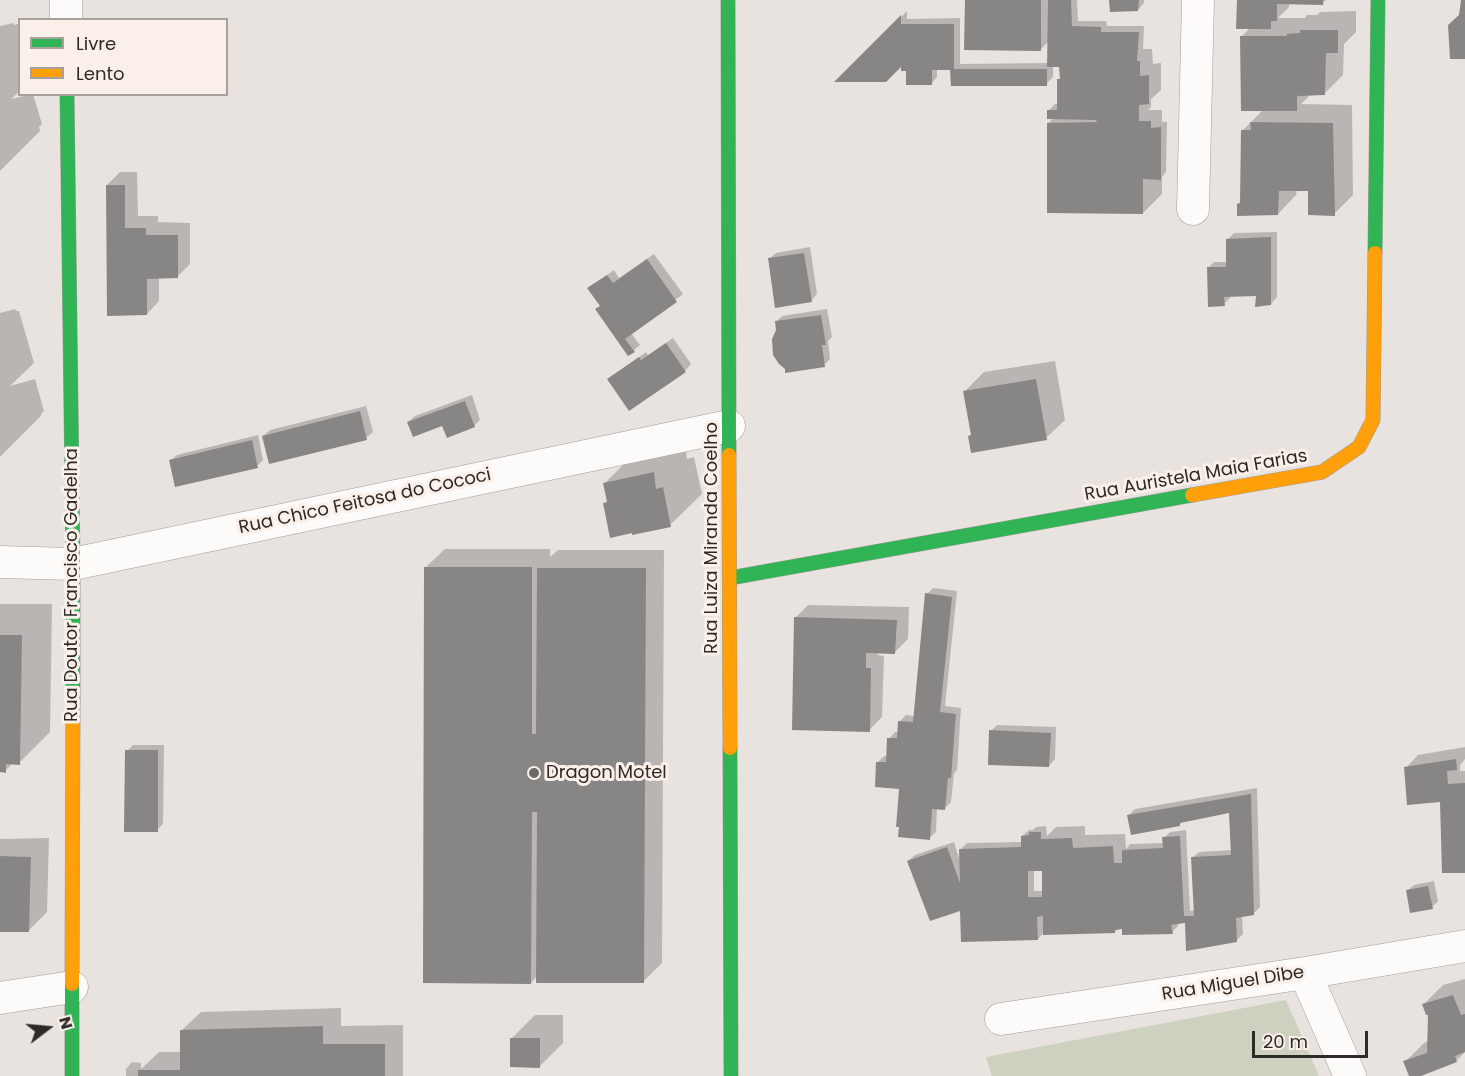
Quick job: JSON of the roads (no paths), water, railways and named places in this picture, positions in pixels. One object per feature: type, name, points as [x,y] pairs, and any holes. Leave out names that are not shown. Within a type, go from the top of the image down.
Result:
[{"type":"street","points":[[66,0],[66,18]]},
{"type":"street","name":"Rua Luiza Miranda Coelho","points":[[728,0],[731,1076]]},
{"type":"street","points":[[1193,209],[1198,0]]},
{"type":"street","name":"Rua Auristela Maia Farias","points":[[730,578],[1322,472],[1359,447],[1373,420],[1378,0]]},
{"type":"street","name":"Rua Doutor Francisco Gadelha","points":[[67,96],[73,564],[72,1076]]},
{"type":"street","name":"Rua Chico Feitosa do Cococi","points":[[0,562],[73,564],[729,426]]},
{"type":"street","name":"Rua Miguel Dibe","points":[[1001,1019],[1305,973],[1465,946]]},
{"type":"street","points":[[1305,973],[1350,1076]]},
{"type":"street","points":[[0,998],[72,987]]},
{"type":"place","name":"Dragon Motel","points":[[534,773]]}]
